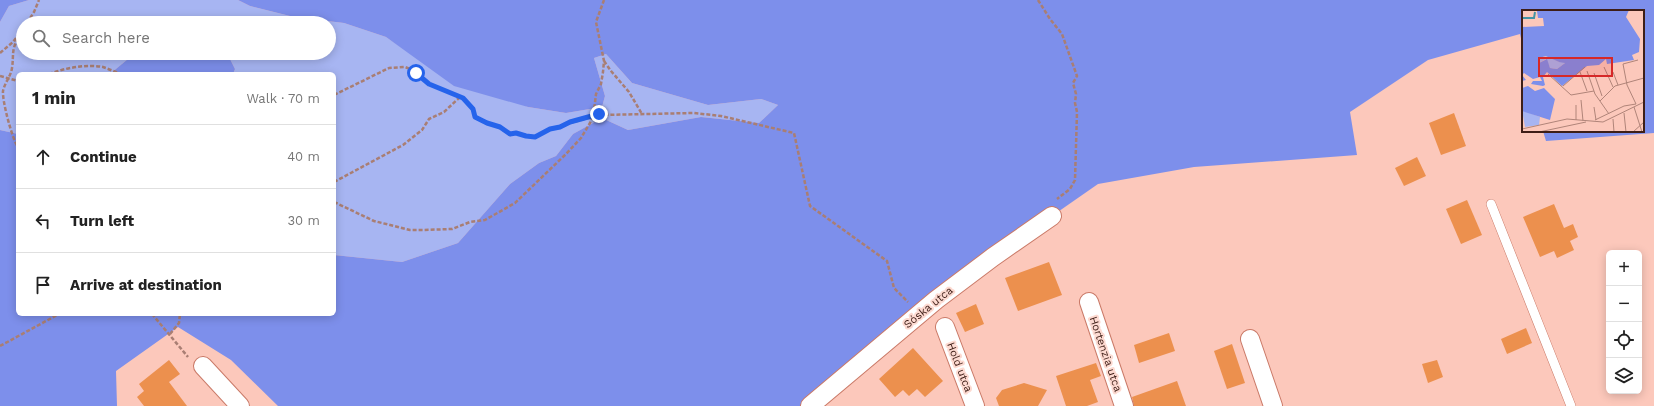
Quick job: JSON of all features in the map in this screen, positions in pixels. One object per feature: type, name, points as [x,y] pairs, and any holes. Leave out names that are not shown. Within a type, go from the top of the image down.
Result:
[{"type":"street","name":"Sóska utca","points":[[810,406],[920,313],[993,257],[1052,216]]},
{"type":"street","name":"Hortenzia utca","points":[[1089,302],[1124,406]]},
{"type":"street","name":"Hold utca","points":[[945,327],[974,406]]},
{"type":"street","points":[[1250,339],[1273,406]]},
{"type":"street","points":[[203,366],[240,406]]},
{"type":"lane","points":[[1491,204],[1571,406]]},
{"type":"path","points":[[31,16],[39,0]]},
{"type":"path","points":[[336,203],[374,221],[410,230],[452,230],[470,222],[486,220],[523,196],[566,154],[586,130],[592,116],[596,94],[602,79],[604,61],[596,22],[604,0]]},
{"type":"path","points":[[1038,0],[1062,34],[1077,76],[1072,83],[1076,94],[1075,103],[1077,112],[1076,175],[1070,189],[1049,205],[1048,210],[1052,216]]},
{"type":"path","points":[[0,53],[16,40]]},
{"type":"path","points":[[16,42],[13,48],[12,67],[3,91],[4,102],[13,139],[16,144]]},
{"type":"path","points":[[604,61],[629,92],[642,114]]},
{"type":"path","points":[[56,72],[70,68],[94,66],[116,72]]},
{"type":"path","points":[[336,94],[389,68],[399,66],[409,68],[429,84],[460,97],[471,106],[475,117],[500,127],[510,134],[516,133],[535,137],[550,129],[599,114],[694,113],[721,116],[794,133],[810,206],[887,261],[894,288],[920,313]]},
{"type":"path","points":[[0,76],[16,80]]},
{"type":"path","points":[[336,181],[403,145],[422,130],[430,119],[444,112],[460,97]]},
{"type":"path","points":[[0,346],[55,316]]},
{"type":"path","points":[[154,316],[191,360],[203,366]]},
{"type":"path","points":[[170,334],[179,322],[180,316]]},
{"type":"shaded area","points":[[0,0],[29,0],[9,6],[0,22]]},
{"type":"shaded area","points":[[29,0],[238,0],[250,6],[290,16],[16,16],[16,60],[127,60],[112,72],[16,72],[16,134],[0,130],[0,22],[9,6]]},
{"type":"shaded area","points":[[238,0],[1654,0],[1654,133],[1546,141],[1543,132],[1644,132],[1644,10],[1522,10],[1522,43],[1520,34],[1428,60],[1350,112],[1357,155],[1194,167],[1098,184],[1052,216],[804,406],[278,406],[231,360],[178,327],[116,371],[117,406],[0,406],[0,130],[16,134],[16,316],[336,316],[336,255],[402,262],[458,243],[510,184],[539,163],[556,156],[573,134],[602,118],[628,130],[701,117],[759,123],[778,105],[761,99],[708,105],[632,83],[606,54],[594,58],[605,96],[602,107],[566,113],[528,107],[454,86],[386,37],[344,23],[336,22],[336,16],[290,16],[250,6]]},
{"type":"shaded area","points":[[336,22],[344,23],[386,37],[414,56],[528,107],[566,113],[602,107],[605,96],[594,58],[606,54],[632,83],[708,105],[761,99],[778,105],[759,123],[701,117],[628,130],[602,118],[573,134],[556,156],[539,163],[510,184],[458,243],[402,262],[336,255],[336,72],[234,72],[235,69],[230,60],[336,60]]},
{"type":"shaded area","points":[[127,60],[230,60],[235,69],[234,72],[112,72]]},
{"type":"building","points":[[1454,113],[1466,146],[1441,155],[1429,123]]},
{"type":"building","points":[[1417,157],[1426,176],[1404,186],[1395,168]]},
{"type":"building","points":[[1467,200],[1482,235],[1461,244],[1446,209]]},
{"type":"building","points":[[1554,204],[1564,228],[1573,224],[1578,237],[1570,241],[1574,250],[1557,258],[1554,251],[1540,257],[1523,217]]},
{"type":"building","points":[[1049,262],[1062,295],[1018,311],[1005,278]]},
{"type":"building","points":[[976,304],[984,324],[965,332],[956,313]]},
{"type":"building","points":[[1526,328],[1532,343],[1507,354],[1501,339]]},
{"type":"building","points":[[1169,333],[1175,351],[1139,363],[1134,345]]},
{"type":"building","points":[[1232,344],[1245,383],[1227,389],[1214,351]]},
{"type":"building","points":[[913,348],[943,381],[925,397],[917,389],[909,396],[903,390],[895,397],[879,379]]},
{"type":"building","points":[[169,360],[180,374],[169,382],[187,406],[144,406],[137,397],[144,391],[139,384]]},
{"type":"building","points":[[1437,360],[1443,377],[1428,383],[1422,364]]},
{"type":"building","points":[[1096,363],[1101,376],[1090,380],[1098,402],[1087,406],[1066,406],[1056,376]]},
{"type":"building","points":[[1177,381],[1186,406],[1134,406],[1132,397]]},
{"type":"building","points":[[1024,383],[1047,390],[1038,406],[999,406],[996,398],[1002,390]]},
{"type":"route","points":[[416,73],[429,84],[463,98],[473,109],[475,117],[481,121],[500,127],[510,134],[516,133],[535,137],[550,129],[599,114]]}]
